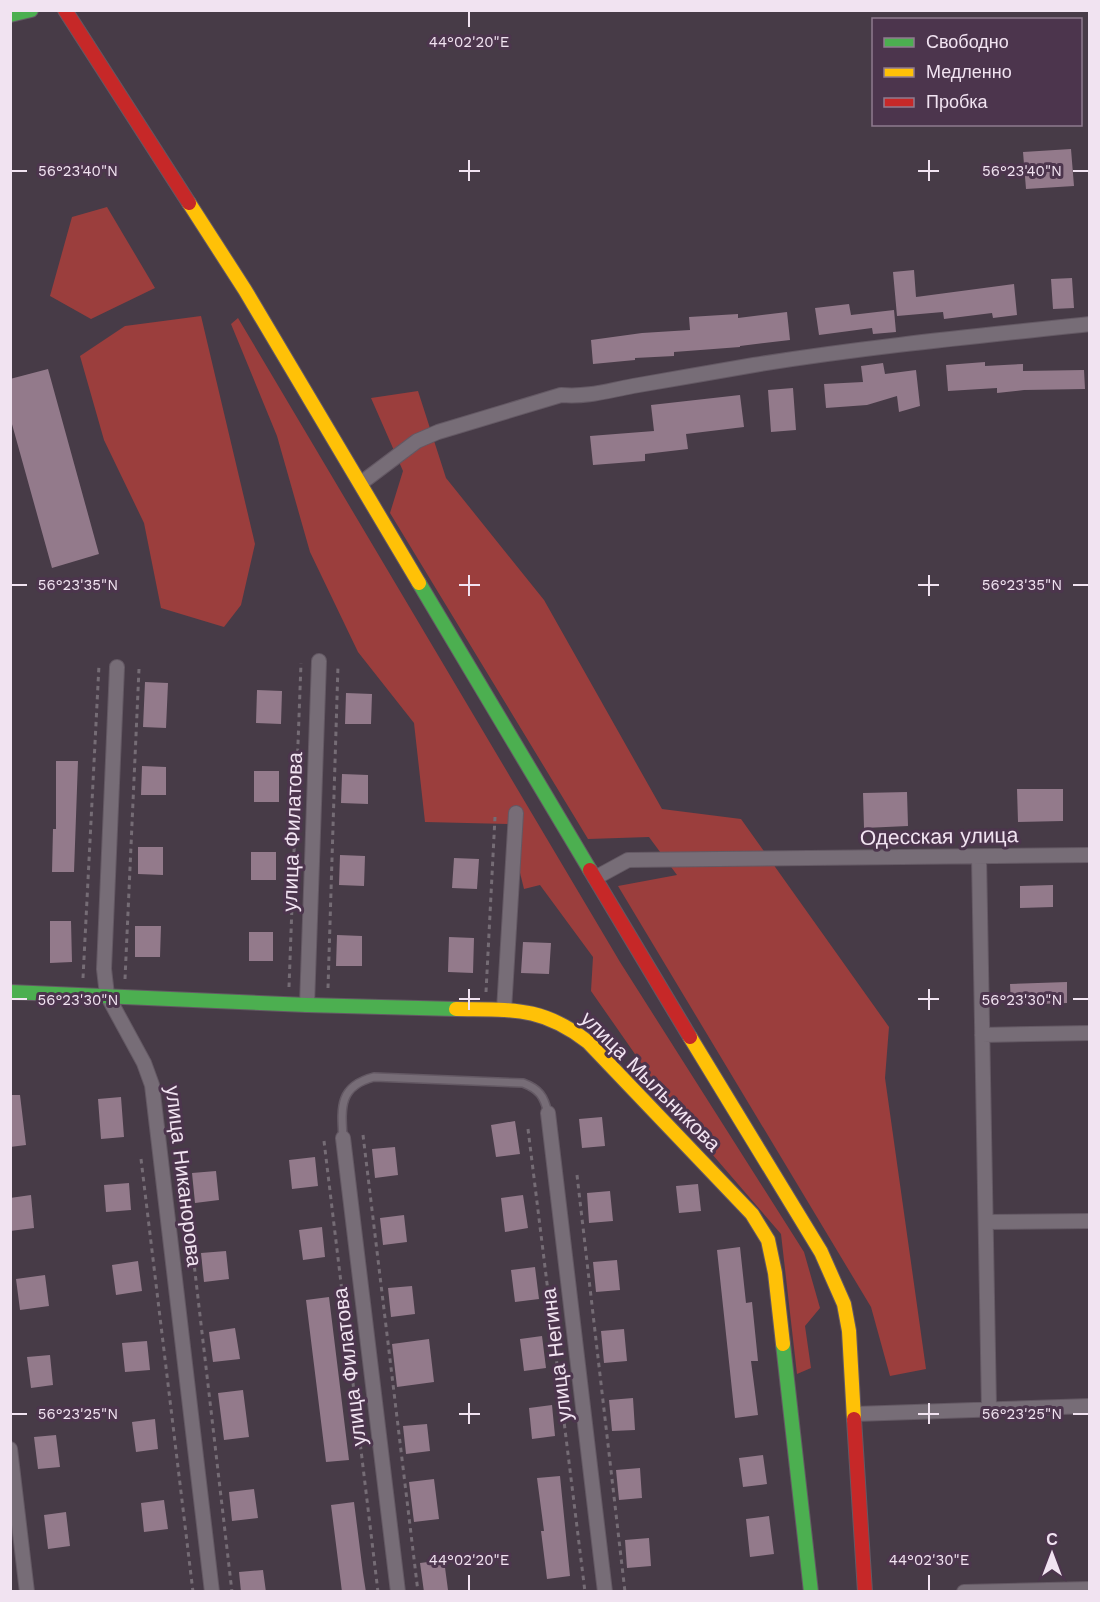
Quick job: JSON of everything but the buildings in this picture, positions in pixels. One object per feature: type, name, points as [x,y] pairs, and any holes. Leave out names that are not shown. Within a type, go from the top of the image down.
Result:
[{"type":"street","points":[[10,15],[31,10]]},
{"type":"street","points":[[65,10],[245,290],[834,1277],[844,1304],[849,1331],[865,1592]]},
{"type":"street","points":[[361,483],[417,441],[438,432],[561,396],[598,394],[756,365],[914,343],[1089,324]]},
{"type":"street","name":"улица Филатова","points":[[307,1005],[319,661]]},
{"type":"street","name":"улица Никанорова","points":[[117,667],[104,969],[107,995],[144,1063],[152,1085],[212,1592]]},
{"type":"street","points":[[504,1010],[516,813]]},
{"type":"street","name":"Одесская улица","points":[[596,878],[628,861],[1089,855]]},
{"type":"street","points":[[979,857],[989,1408]]},
{"type":"street","name":"улица Мыльникова","points":[[10,992],[307,1005],[527,1011],[563,1022],[588,1042],[752,1214],[768,1240],[776,1273],[811,1592]]},
{"type":"street","points":[[982,1035],[1089,1033]]},
{"type":"street","name":"улица Негина","points":[[548,1113],[605,1592]]},
{"type":"street","name":"улица Филатова","points":[[343,1138],[398,1592]]},
{"type":"street","points":[[986,1222],[1089,1221]]},
{"type":"street","points":[[855,1414],[1089,1406]]},
{"type":"street","points":[[10,1449],[27,1592]]},
{"type":"street","points":[[964,1592],[1089,1589]]},
{"type":"lane","points":[[343,1138],[341,1113],[344,1098],[350,1089],[362,1080],[374,1077],[523,1083],[534,1087],[541,1093],[548,1113]]},
{"type":"path","points":[[289,1004],[301,663]]},
{"type":"path","points":[[82,994],[99,665]]},
{"type":"path","points":[[327,1005],[338,666]]},
{"type":"path","points":[[124,996],[139,669]]},
{"type":"path","points":[[485,1009],[495,817]]},
{"type":"path","points":[[528,1129],[585,1592]]},
{"type":"path","points":[[363,1135],[418,1592]]},
{"type":"path","points":[[324,1141],[378,1592]]},
{"type":"path","points":[[181,1151],[232,1592]]},
{"type":"path","points":[[141,1159],[193,1592]]},
{"type":"path","points":[[577,1175],[625,1592]]},
{"type":"shaded area","points":[[107,207],[155,288],[91,319],[50,296],[72,217]]},
{"type":"shaded area","points":[[201,316],[255,544],[241,605],[224,627],[161,608],[144,523],[104,440],[80,356],[125,326]]},
{"type":"shaded area","points":[[238,318],[620,962],[804,1252],[820,1308],[805,1326],[811,1368],[797,1374],[781,1234],[674,1110],[591,991],[593,957],[540,885],[524,889],[508,824],[425,822],[414,723],[358,652],[310,552],[277,436],[231,324]]},
{"type":"shaded area","points":[[418,391],[446,478],[544,600],[662,809],[741,819],[889,1027],[885,1078],[926,1369],[890,1376],[871,1307],[618,886],[677,875],[649,837],[588,839],[390,513],[403,471],[371,398]]},
{"type":"traffic: fast","points":[[10,15],[31,10]]},
{"type":"traffic: fast","points":[[419,583],[590,870]]},
{"type":"traffic: fast","points":[[10,992],[456,1009]]},
{"type":"traffic: fast","points":[[783,1344],[811,1592]]},
{"type":"traffic: slow","points":[[189,203],[245,290],[419,583]]},
{"type":"traffic: slow","points":[[456,1009],[526,1012],[556,1022],[588,1042],[752,1214],[768,1240],[775,1273],[783,1344]]},
{"type":"traffic: slow","points":[[690,1037],[821,1252],[844,1304],[849,1331],[854,1419]]},
{"type":"traffic: jam","points":[[65,10],[189,203]]},
{"type":"traffic: jam","points":[[590,870],[690,1037]]},
{"type":"traffic: jam","points":[[854,1419],[865,1592]]}]
